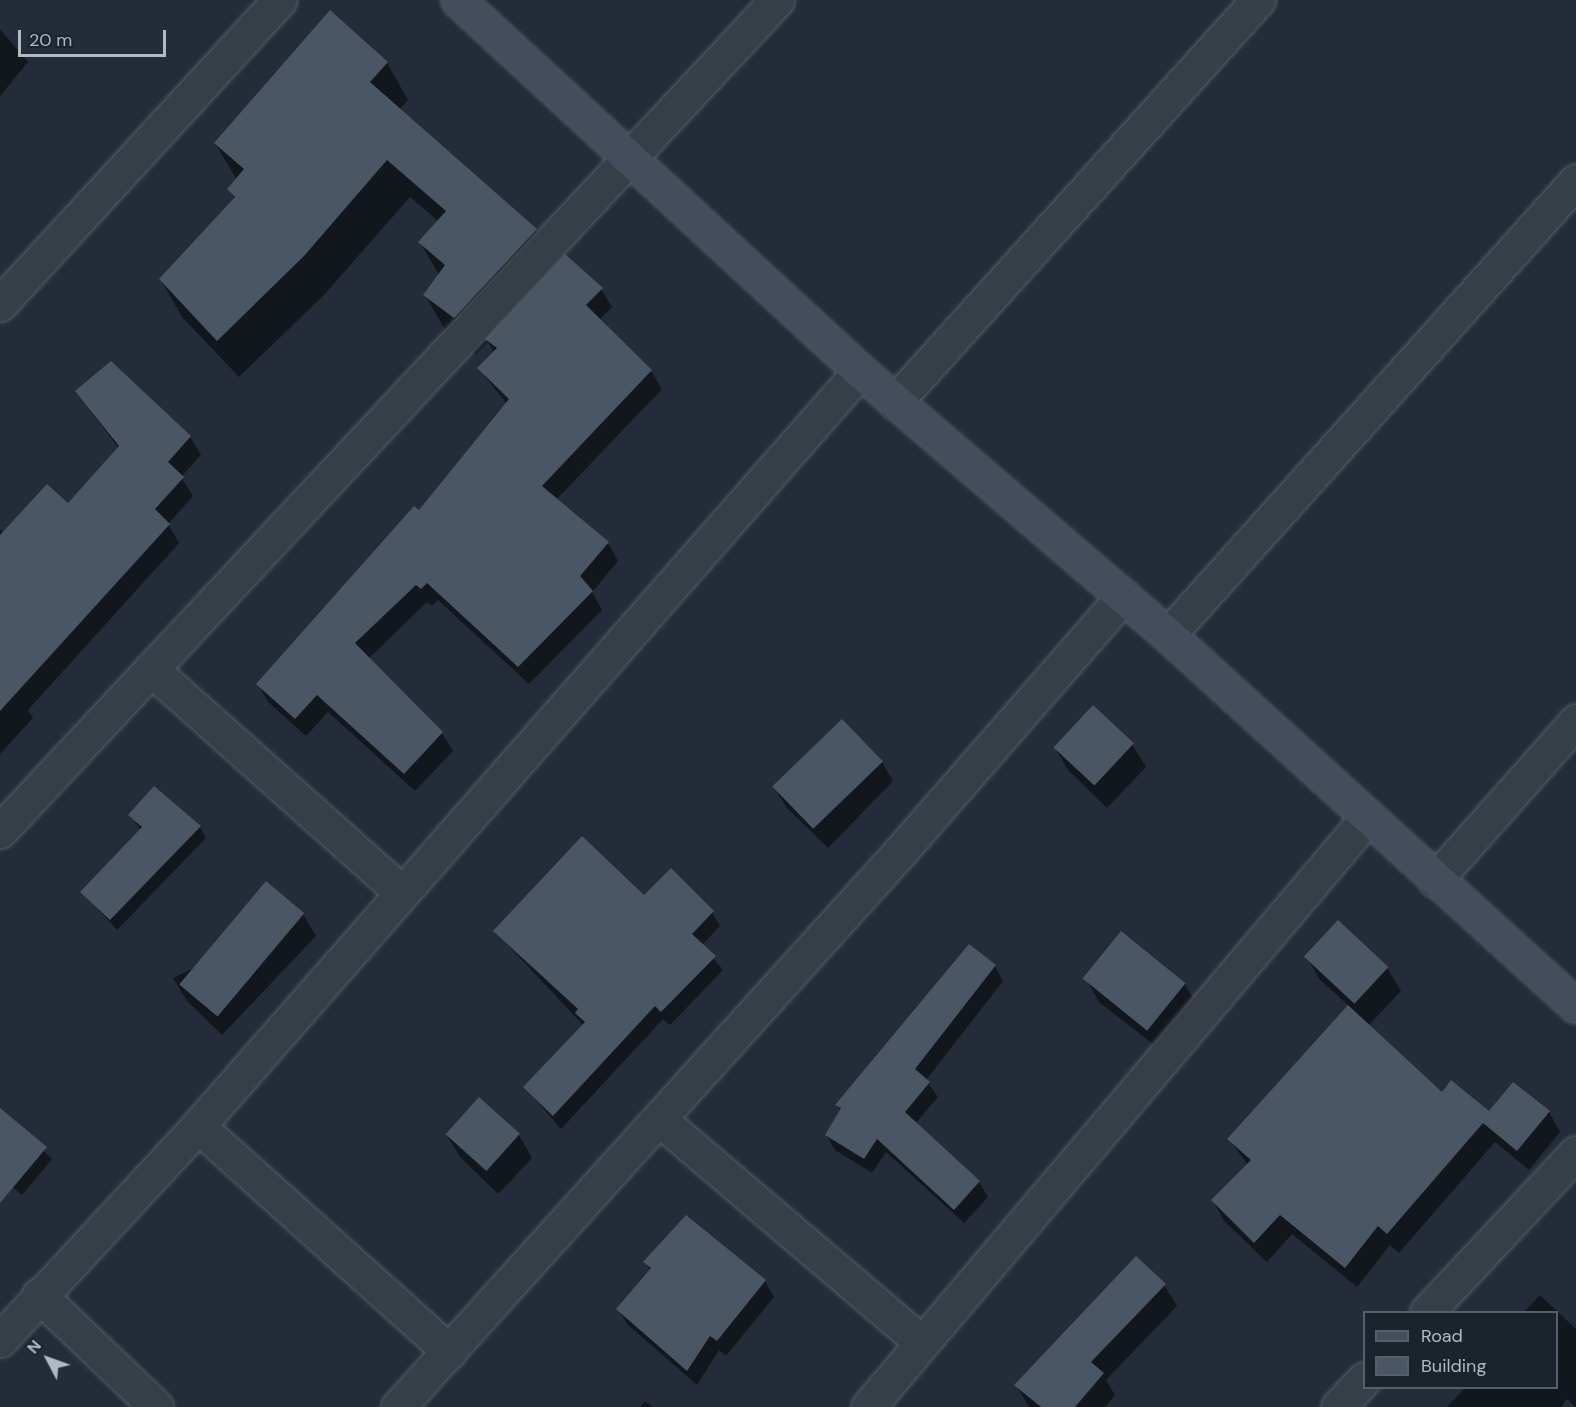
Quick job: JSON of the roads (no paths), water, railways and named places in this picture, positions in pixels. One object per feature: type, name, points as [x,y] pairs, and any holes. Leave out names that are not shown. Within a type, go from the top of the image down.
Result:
[{"type":"street","points":[[0,304],[280,0]]},
{"type":"street","points":[[458,0],[860,371],[1168,635],[1576,1006]]},
{"type":"street","points":[[0,831],[632,161],[777,0]]},
{"type":"street","points":[[896,402],[1258,0]]},
{"type":"street","points":[[1168,635],[1576,181]]},
{"type":"street","points":[[0,1340],[39,1295],[198,1126],[400,891],[860,371]]},
{"type":"street","points":[[398,1407],[659,1119],[1123,596]]},
{"type":"street","points":[[151,669],[400,891]]},
{"type":"street","points":[[1436,880],[1576,721]]},
{"type":"street","points":[[868,1407],[1367,818]]},
{"type":"street","points":[[659,1119],[922,1343]]},
{"type":"street","points":[[198,1126],[450,1352]]},
{"type":"street","points":[[1428,1311],[1576,1153]]},
{"type":"street","points":[[39,1295],[156,1407]]},
{"type":"street","points":[[1338,1407],[1363,1381]]}]
